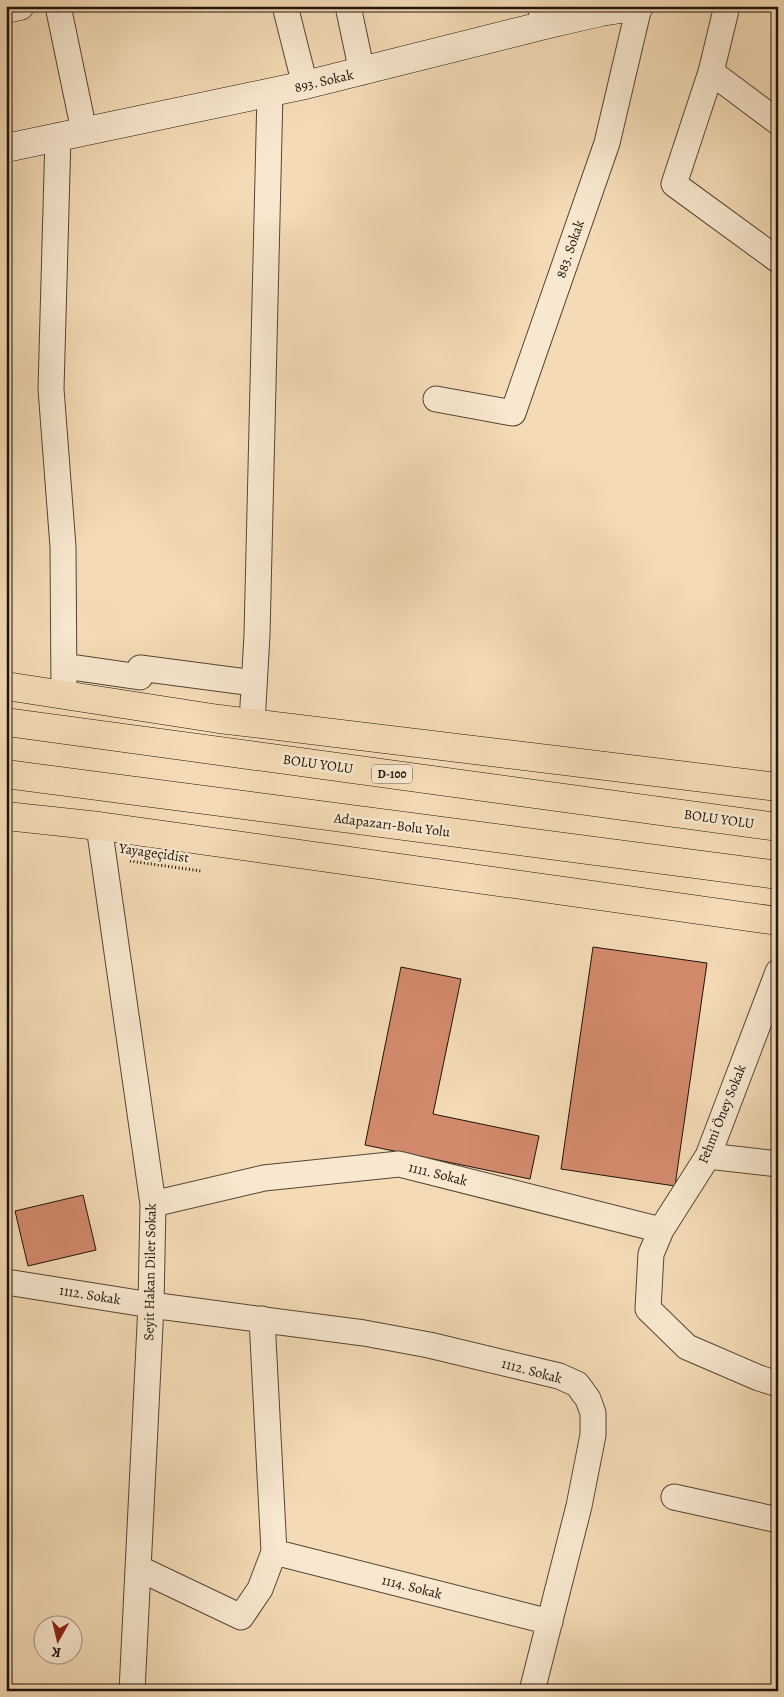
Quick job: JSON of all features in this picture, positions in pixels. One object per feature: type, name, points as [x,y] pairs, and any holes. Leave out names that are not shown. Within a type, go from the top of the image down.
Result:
[{"type":"highway","points":[[6,686],[252,723],[778,787]]},
{"type":"highway","points":[[6,692],[64,695]]},
{"type":"highway","name":"BOLU YOLU","points":[[6,722],[778,827]]},
{"type":"highway","name":"Adapazarı-Bolu Yolu","points":[[6,774],[778,875]]},
{"type":"highway","points":[[15,816],[99,826],[778,921]]},
{"type":"street","points":[[6,10],[20,6]]},
{"type":"street","points":[[58,6],[84,131]]},
{"type":"street","points":[[285,6],[305,86]]},
{"type":"street","points":[[348,6],[362,72]]},
{"type":"street","name":"893. Sokak","points":[[6,148],[305,86],[362,72],[542,16],[639,6]]},
{"type":"street","name":"883. Sokak","points":[[436,399],[513,413],[607,143],[639,6]]},
{"type":"street","points":[[727,6],[711,72],[674,184],[778,260]]},
{"type":"street","points":[[711,72],[778,122]]},
{"type":"street","points":[[252,723],[270,93]]},
{"type":"street","points":[[58,136],[51,390],[63,547],[64,695]]},
{"type":"street","points":[[64,666],[140,677],[140,668],[254,683]]},
{"type":"street","name":"Seyit Hakan Diler Sokak","points":[[99,826],[153,1204],[151,1305],[132,1691]]},
{"type":"street","name":"Fehmi Öney Sokak","points":[[778,972],[708,1156],[660,1230],[651,1254],[648,1309],[687,1347],[759,1378],[778,1384]]},
{"type":"street","points":[[708,1156],[778,1164]]},
{"type":"street","name":"1111. Sokak","points":[[153,1204],[264,1178],[400,1164],[660,1230]]},
{"type":"street","name":"1112. Sokak","points":[[6,1282],[151,1305],[364,1333],[429,1345],[559,1376],[577,1384],[588,1399],[593,1413],[593,1435],[579,1506],[532,1691]]},
{"type":"street","points":[[138,1568],[241,1618],[260,1588],[274,1552],[262,1319]]},
{"type":"street","points":[[674,1497],[778,1520]]},
{"type":"street","name":"1114. Sokak","points":[[274,1552],[550,1622]]},
{"type":"path","name":"Yayageçidist","points":[[103,858],[201,871]]},
{"type":"building","points":[[593,947],[707,963],[675,1186],[561,1169]]},
{"type":"building","points":[[401,967],[461,979],[433,1114],[539,1136],[530,1179],[365,1145]]},
{"type":"building","points":[[83,1195],[96,1250],[28,1266],[15,1211]]}]
